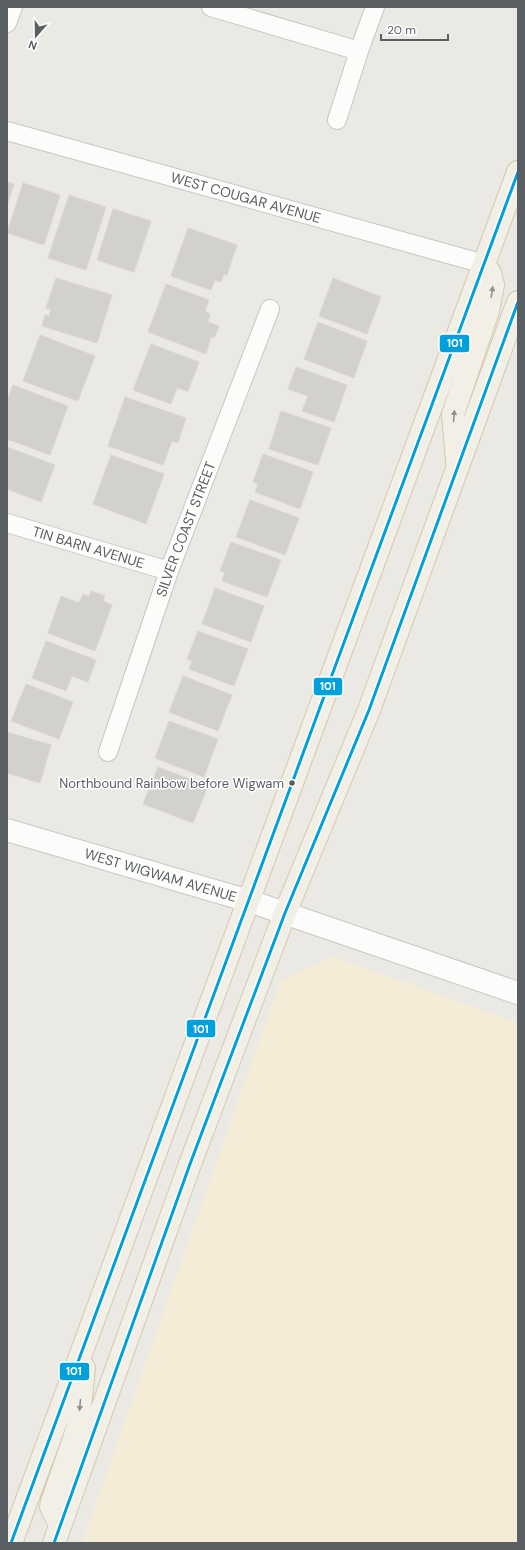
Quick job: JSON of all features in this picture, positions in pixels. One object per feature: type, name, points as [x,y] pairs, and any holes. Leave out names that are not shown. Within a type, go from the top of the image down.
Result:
[{"type":"main road","points":[[11,1543],[518,172]]},
{"type":"main road","points":[[457,468],[453,414],[488,311],[493,285],[490,273],[484,264]]},
{"type":"main road","points":[[57,1534],[177,1197],[285,913],[369,710],[518,302]]},
{"type":"main road","points":[[57,1534],[51,1507],[78,1427],[86,1339]]},
{"type":"street","points":[[7,23],[13,7]]},
{"type":"street","points":[[211,7],[359,51]]},
{"type":"street","points":[[337,120],[375,7]]},
{"type":"street","name":"WEST COUGAR AVENUE","points":[[7,131],[484,264]]},
{"type":"street","name":"SILVER COAST STREET","points":[[108,752],[169,571],[270,309]]},
{"type":"street","name":"TIN BARN AVENUE","points":[[7,523],[169,571]]},
{"type":"street","name":"WEST WIGWAM AVENUE","points":[[7,830],[249,900],[518,993]]},
{"type":"sand","points":[[333,957],[518,1023],[518,1543],[82,1543],[281,980]]},
{"type":"building","points":[[7,182],[14,184],[7,205]]},
{"type":"building","points":[[23,183],[60,195],[44,245],[7,233]]},
{"type":"building","points":[[69,195],[106,207],[86,270],[48,258]]},
{"type":"building","points":[[113,209],[151,221],[134,272],[97,260]]},
{"type":"building","points":[[188,228],[237,245],[227,275],[224,274],[221,282],[215,280],[211,290],[171,276]]},
{"type":"building","points":[[56,278],[112,295],[97,343],[42,326],[45,315],[49,316],[51,309],[46,308]]},
{"type":"building","points":[[333,278],[381,297],[367,334],[319,316]]},
{"type":"building","points":[[166,284],[209,300],[205,311],[210,314],[208,322],[219,326],[214,338],[211,337],[206,354],[148,332]]},
{"type":"building","points":[[318,322],[367,341],[354,378],[304,359]]},
{"type":"building","points":[[40,335],[95,356],[78,401],[23,381]]},
{"type":"building","points":[[151,344],[199,362],[188,391],[177,388],[171,404],[133,390]]},
{"type":"building","points":[[296,367],[347,385],[334,422],[302,411],[308,396],[288,389]]},
{"type":"building","points":[[13,385],[68,406],[50,455],[7,439],[7,401]]},
{"type":"building","points":[[125,397],[186,418],[178,443],[172,441],[163,465],[108,446]]},
{"type":"building","points":[[281,411],[331,428],[318,465],[269,449]]},
{"type":"building","points":[[7,447],[55,465],[41,502],[7,489]]},
{"type":"building","points":[[263,454],[313,472],[300,509],[255,492],[258,484],[253,482]]},
{"type":"building","points":[[111,455],[164,474],[146,524],[93,504]]},
{"type":"building","points":[[250,500],[299,518],[285,555],[236,537]]},
{"type":"building","points":[[231,542],[281,560],[267,597],[222,581],[225,572],[220,571]]},
{"type":"building","points":[[215,588],[264,606],[251,642],[202,624]]},
{"type":"building","points":[[91,591],[105,596],[103,601],[112,605],[95,651],[48,633],[61,596],[79,603],[83,594],[89,596]]},
{"type":"building","points":[[198,631],[248,649],[234,686],[189,669],[192,661],[187,659]]},
{"type":"building","points":[[46,641],[96,660],[88,682],[72,676],[66,691],[32,678]]},
{"type":"building","points":[[183,676],[232,695],[218,731],[169,712]]},
{"type":"building","points":[[26,684],[73,702],[59,739],[11,721]]},
{"type":"building","points":[[169,721],[218,739],[204,777],[155,758]]},
{"type":"building","points":[[7,732],[51,745],[40,783],[7,773]]},
{"type":"building","points":[[158,767],[208,786],[193,823],[143,804]]},
{"type":"transit line","name":"101","points":[[11,1543],[518,172]]},
{"type":"transit line","name":"101","points":[[54,1543],[190,1164],[285,913],[369,710],[518,302]]},
{"type":"place","name":"Northbound Rainbow before Wigwam","points":[[292,783]]}]
